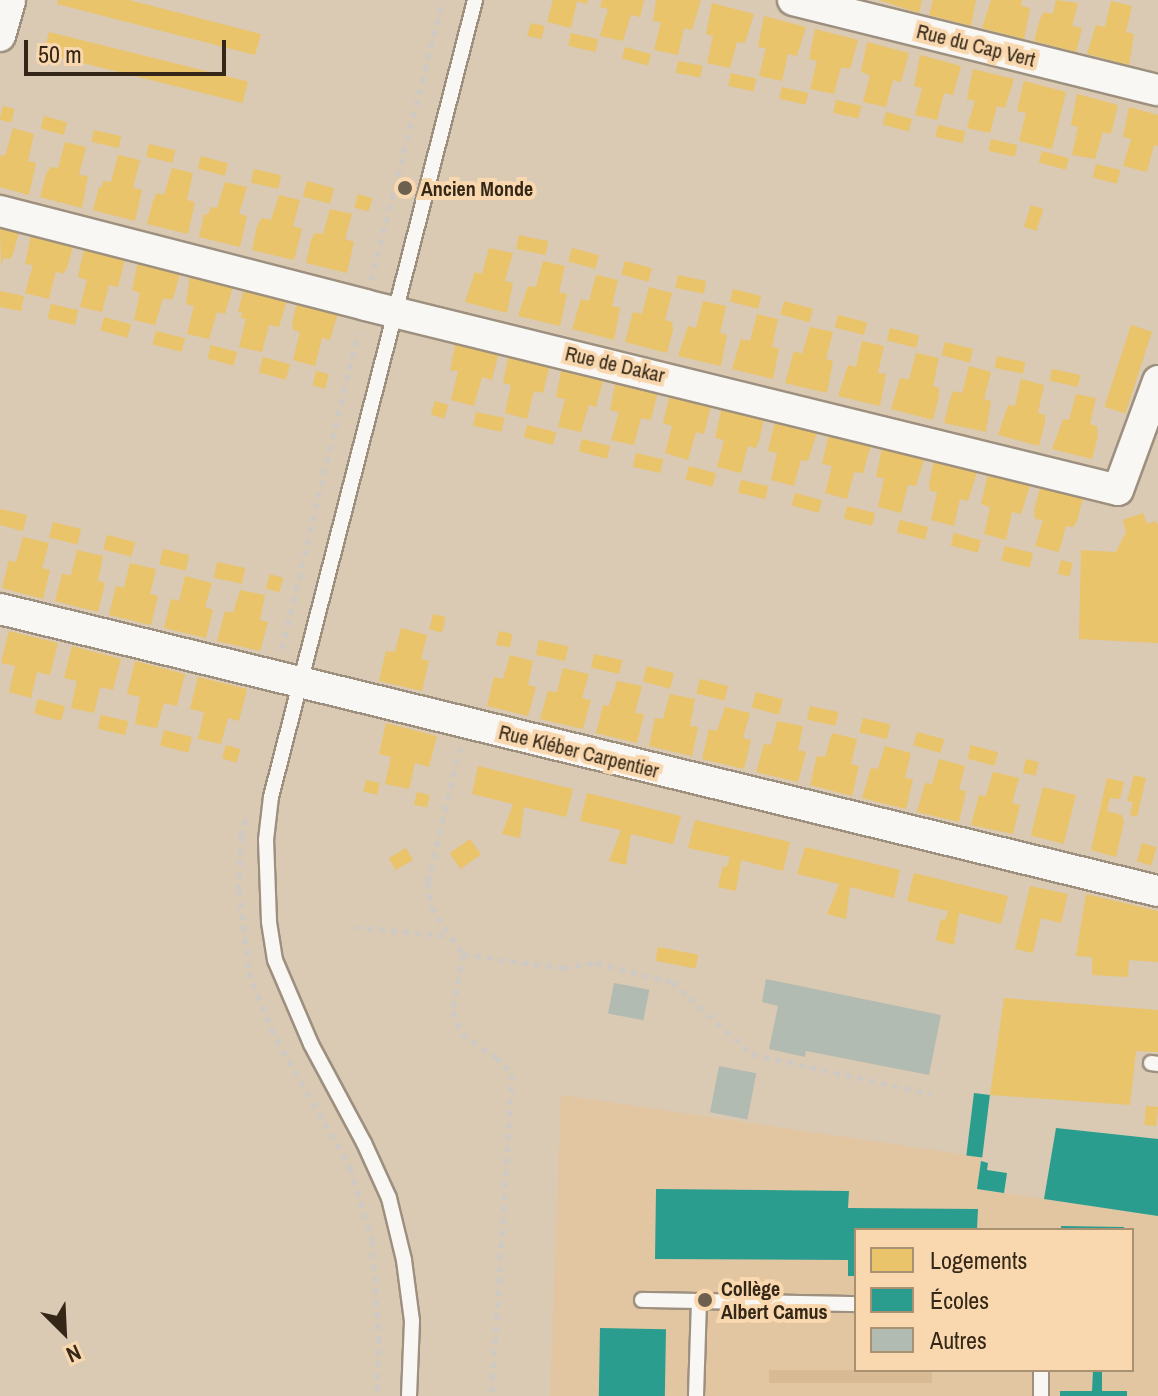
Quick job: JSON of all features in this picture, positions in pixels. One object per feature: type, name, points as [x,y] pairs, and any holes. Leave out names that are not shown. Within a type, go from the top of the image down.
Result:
[{"type":"street","points":[[0,36],[10,0]]},
{"type":"street","name":"Rue du Cap Vert","points":[[793,0],[1158,90]]},
{"type":"street","name":"Rue de Dakar","points":[[0,211],[1118,490],[1158,381]]},
{"type":"street","name":"Rue Kléber Carpentier","points":[[0,609],[1158,891]]},
{"type":"lane","points":[[409,1396],[412,1321],[404,1260],[389,1198],[289,997],[275,960],[269,921],[266,840],[269,812],[475,0]]},
{"type":"lane","points":[[642,1300],[854,1304]]},
{"type":"lane","points":[[696,1396],[699,1301]]},
{"type":"lane","points":[[1041,1372],[1041,1396]]},
{"type":"path","points":[[466,724],[428,882],[431,907],[463,954],[563,968],[596,963],[672,982],[752,1054],[931,1094]]},
{"type":"path","points":[[355,927],[449,936]]},
{"type":"path","points":[[463,954],[453,1011],[462,1034],[496,1057],[512,1074],[492,1396]]},
{"type":"shaded area","name":"Collège Albert Camus","points":[[561,1095],[981,1157],[977,1189],[1158,1216],[1158,1396],[550,1396]]},
{"type":"shaded area","points":[[769,1370],[932,1372],[932,1383],[769,1383]]},
{"type":"building: Logements","points":[[58,0],[129,0],[261,34],[255,55],[57,4]]},
{"type":"building: Logements","points":[[553,0],[588,0],[587,4],[577,1],[571,28],[547,22]]},
{"type":"building: Logements","points":[[602,0],[644,0],[640,17],[631,15],[623,41],[600,36],[608,9],[600,7]]},
{"type":"building: Logements","points":[[656,0],[701,0],[692,30],[684,28],[678,55],[654,50],[661,22],[653,21]]},
{"type":"building: Logements","points":[[878,0],[922,0],[919,13]]},
{"type":"building: Logements","points":[[933,0],[976,0],[971,26],[929,15]]},
{"type":"building: Logements","points":[[991,0],[1022,0],[1021,6],[1030,8],[1024,39],[982,28]]},
{"type":"building: Logements","points":[[1056,0],[1078,3],[1072,26],[1082,28],[1076,52],[1034,41],[1040,19],[1044,12],[1053,14]]},
{"type":"building: Logements","points":[[1111,1],[1132,6],[1126,32],[1134,34],[1129,65],[1087,54],[1096,25],[1105,27]]},
{"type":"building: Logements","points":[[712,3],[754,14],[745,43],[737,42],[730,68],[707,63],[713,36],[706,34]]},
{"type":"building: Logements","points":[[764,16],[806,27],[797,56],[788,54],[782,81],[759,76],[766,48],[758,47]]},
{"type":"building: Logements","points":[[531,23],[545,26],[541,39],[527,36]]},
{"type":"building: Logements","points":[[815,29],[858,40],[850,69],[841,67],[834,94],[810,89],[817,61],[809,59]]},
{"type":"building: Logements","points":[[49,32],[248,82],[243,103],[44,53]]},
{"type":"building: Logements","points":[[571,33],[598,39],[595,52],[568,46]]},
{"type":"building: Logements","points":[[867,42],[909,53],[901,82],[893,80],[886,107],[863,102],[870,75],[861,72]]},
{"type":"building: Logements","points":[[625,47],[651,54],[648,66],[622,59]]},
{"type":"building: Logements","points":[[920,55],[961,66],[953,95],[944,93],[937,120],[915,115],[922,88],[914,86]]},
{"type":"building: Logements","points":[[678,61],[703,66],[700,78],[676,73]]},
{"type":"building: Logements","points":[[973,69],[1014,79],[1005,108],[997,106],[990,133],[967,128],[975,101],[967,99]]},
{"type":"building: Logements","points":[[731,73],[756,79],[753,92],[728,86]]},
{"type":"building: Logements","points":[[1024,81],[1066,92],[1052,149],[1019,141],[1026,113],[1017,111]]},
{"type":"building: Logements","points":[[782,87],[808,93],[806,105],[779,99]]},
{"type":"building: Logements","points":[[1077,94],[1118,105],[1111,134],[1103,132],[1095,159],[1072,155],[1078,127],[1071,125]]},
{"type":"building: Logements","points":[[836,100],[861,106],[858,119],[833,113]]},
{"type":"building: Logements","points":[[3,106],[15,109],[11,122],[0,120]]},
{"type":"building: Logements","points":[[1129,107],[1158,115],[1158,146],[1154,145],[1147,172],[1123,166],[1131,139],[1123,137]]},
{"type":"building: Logements","points":[[886,112],[912,119],[909,132],[883,125]]},
{"type":"building: Logements","points":[[44,116],[67,122],[64,135],[41,129]]},
{"type":"building: Logements","points":[[938,125],[965,131],[963,143],[935,137]]},
{"type":"building: Logements","points":[[13,128],[34,134],[28,161],[36,163],[29,195],[0,187],[0,155],[5,156]]},
{"type":"building: Logements","points":[[94,130],[121,136],[119,148],[91,142]]},
{"type":"building: Logements","points":[[991,139],[1017,145],[1015,157],[988,151]]},
{"type":"building: Logements","points":[[65,142],[86,147],[79,175],[88,176],[82,208],[40,197],[46,174],[51,167],[58,168]]},
{"type":"building: Logements","points":[[149,144],[175,150],[172,163],[146,157]]},
{"type":"building: Logements","points":[[1042,151],[1069,158],[1066,170],[1039,163]]},
{"type":"building: Logements","points":[[118,155],[140,160],[133,188],[142,190],[135,221],[93,210],[99,187],[102,187],[103,181],[111,182]]},
{"type":"building: Logements","points":[[201,156],[228,163],[225,176],[198,169]]},
{"type":"building: Logements","points":[[1096,164],[1120,170],[1117,184],[1093,178]]},
{"type":"building: Logements","points":[[172,168],[193,173],[187,200],[195,202],[188,234],[147,224],[153,201],[157,193],[164,195]]},
{"type":"building: Logements","points":[[254,169],[281,175],[278,189],[251,183]]},
{"type":"building: Logements","points":[[307,181],[334,188],[330,204],[303,196]]},
{"type":"building: Logements","points":[[225,182],[247,187],[239,214],[247,216],[240,247],[199,237],[204,214],[208,215],[211,207],[217,208]]},
{"type":"building: Logements","points":[[358,194],[372,198],[369,212],[354,207]]},
{"type":"building: Logements","points":[[279,195],[300,200],[293,226],[302,229],[294,260],[252,250],[257,226],[262,218],[271,220]]},
{"type":"building: Logements","points":[[1031,205],[1043,209],[1036,231],[1024,227]]},
{"type":"building: Logements","points":[[330,209],[352,214],[345,239],[354,242],[347,273],[306,263],[311,240],[315,233],[323,234]]},
{"type":"building: Logements","points":[[0,228],[19,232],[13,254],[10,259],[3,258],[1,266]]},
{"type":"building: Logements","points":[[31,235],[73,246],[63,274],[56,271],[49,299],[25,293],[33,265],[25,264]]},
{"type":"building: Logements","points":[[519,235],[548,241],[545,255],[516,249]]},
{"type":"building: Logements","points":[[489,248],[513,253],[505,281],[513,283],[507,313],[465,302],[475,272],[482,274]]},
{"type":"building: Logements","points":[[572,248],[599,255],[595,269],[568,262]]},
{"type":"building: Logements","points":[[84,249],[125,259],[118,287],[109,285],[102,312],[80,307],[87,280],[78,277]]},
{"type":"building: Logements","points":[[543,261],[565,266],[559,292],[567,294],[560,326],[518,316],[528,286],[536,287]]},
{"type":"building: Logements","points":[[625,261],[652,268],[648,282],[621,275]]},
{"type":"building: Logements","points":[[138,262],[180,273],[174,296],[171,300],[163,298],[155,325],[134,320],[140,293],[132,290]]},
{"type":"building: Logements","points":[[190,275],[233,286],[225,314],[217,312],[209,339],[187,334],[194,306],[186,304]]},
{"type":"building: Logements","points":[[596,275],[618,280],[612,306],[620,308],[614,340],[572,329],[581,299],[589,301]]},
{"type":"building: Logements","points":[[678,275],[706,281],[704,294],[675,288]]},
{"type":"building: Logements","points":[[649,287],[672,293],[665,320],[672,322],[673,330],[667,353],[625,342],[633,312],[642,314]]},
{"type":"building: Logements","points":[[244,289],[287,300],[279,327],[269,325],[262,352],[239,347],[246,319],[241,318],[242,312],[238,312]]},
{"type":"building: Logements","points":[[733,289],[761,296],[758,309],[730,302]]},
{"type":"building: Logements","points":[[0,291],[24,296],[21,311],[0,307]]},
{"type":"building: Logements","points":[[703,301],[726,306],[720,333],[727,335],[721,366],[678,356],[688,326],[696,328]]},
{"type":"building: Logements","points":[[784,301],[813,309],[809,322],[780,315]]},
{"type":"building: Logements","points":[[297,302],[338,313],[330,340],[322,338],[315,366],[293,360],[300,332],[293,330],[292,324]]},
{"type":"building: Logements","points":[[51,304],[78,310],[75,325],[48,319]]},
{"type":"building: Logements","points":[[757,314],[778,319],[772,347],[779,348],[773,379],[732,369],[741,339],[750,341]]},
{"type":"building: Logements","points":[[838,315],[867,322],[864,335],[835,328]]},
{"type":"building: Logements","points":[[104,317],[131,324],[127,338],[100,331]]},
{"type":"building: Logements","points":[[1131,325],[1152,332],[1125,414],[1104,407]]},
{"type":"building: Logements","points":[[810,327],[833,332],[826,359],[833,361],[827,393],[785,383],[794,351],[802,354]]},
{"type":"building: Logements","points":[[890,328],[919,335],[916,348],[887,341]]},
{"type":"building: Logements","points":[[156,331],[185,338],[182,352],[153,345]]},
{"type":"building: Logements","points":[[456,341],[499,352],[492,380],[482,377],[474,406],[451,400],[458,371],[450,370]]},
{"type":"building: Logements","points":[[862,341],[884,346],[878,373],[886,374],[880,406],[838,396],[848,365],[856,367]]},
{"type":"building: Logements","points":[[945,342],[973,349],[970,363],[942,356]]},
{"type":"building: Logements","points":[[211,345],[237,352],[233,366],[207,359]]},
{"type":"building: Logements","points":[[916,353],[939,358],[933,386],[939,388],[939,396],[933,420],[891,409],[900,378],[909,380]]},
{"type":"building: Logements","points":[[509,354],[550,364],[543,393],[534,391],[527,419],[505,413],[511,385],[503,383]]},
{"type":"building: Logements","points":[[997,356],[1025,362],[1023,374],[995,368]]},
{"type":"building: Logements","points":[[263,357],[290,364],[286,380],[259,372]]},
{"type":"building: Logements","points":[[969,366],[991,372],[984,399],[991,401],[986,432],[944,423],[953,391],[962,393]]},
{"type":"building: Logements","points":[[562,367],[604,377],[596,407],[589,405],[581,432],[558,427],[565,399],[556,397]]},
{"type":"building: Logements","points":[[1052,369],[1080,375],[1078,387],[1050,381]]},
{"type":"building: Logements","points":[[316,371],[329,374],[325,389],[313,386]]},
{"type":"building: Logements","points":[[1021,379],[1044,385],[1038,413],[1045,415],[1045,422],[1039,446],[998,435],[1008,405],[1015,406]]},
{"type":"building: Logements","points":[[616,380],[658,391],[651,420],[641,418],[634,445],[611,440],[619,412],[610,410]]},
{"type":"building: Logements","points":[[670,394],[711,405],[704,434],[696,432],[688,460],[665,453],[672,426],[663,423]]},
{"type":"building: Logements","points":[[1076,394],[1096,398],[1090,424],[1097,426],[1098,436],[1092,459],[1052,449],[1063,419],[1069,420]]},
{"type":"building: Logements","points":[[435,401],[448,405],[444,418],[431,414]]},
{"type":"building: Logements","points":[[722,407],[764,418],[759,441],[756,448],[748,446],[741,473],[717,467],[724,440],[715,438]]},
{"type":"building: Logements","points":[[476,412],[504,418],[501,432],[473,426]]},
{"type":"building: Logements","points":[[775,421],[817,432],[808,461],[801,460],[794,486],[771,480],[777,453],[768,451]]},
{"type":"building: Logements","points":[[527,425],[556,432],[553,445],[524,438]]},
{"type":"building: Logements","points":[[829,434],[871,445],[863,473],[854,472],[847,499],[825,493],[832,466],[822,464]]},
{"type":"building: Logements","points":[[582,439],[610,446],[607,459],[579,452]]},
{"type":"building: Logements","points":[[882,448],[924,459],[916,486],[908,485],[901,513],[878,507],[884,478],[876,477]]},
{"type":"building: Logements","points":[[636,453],[663,459],[660,473],[633,467]]},
{"type":"building: Logements","points":[[934,461],[977,472],[968,501],[960,499],[954,526],[931,520],[937,492],[930,491],[929,484]]},
{"type":"building: Logements","points":[[689,466],[716,473],[712,487],[685,480]]},
{"type":"building: Logements","points":[[988,474],[1030,485],[1021,514],[1012,512],[1006,540],[984,534],[990,507],[981,504]]},
{"type":"building: Logements","points":[[741,480],[768,486],[765,499],[738,493]]},
{"type":"building: Logements","points":[[1040,488],[1083,498],[1077,521],[1073,527],[1066,526],[1059,552],[1035,546],[1043,520],[1035,519],[1034,511]]},
{"type":"building: Logements","points":[[795,493],[822,500],[819,513],[792,506]]},
{"type":"building: Logements","points":[[847,506],[875,513],[872,526],[844,519]]},
{"type":"building: Logements","points":[[0,509],[27,515],[23,531],[0,525]]},
{"type":"building: Logements","points":[[1143,513],[1147,524],[1156,521],[1158,526],[1158,643],[1079,639],[1081,550],[1116,552],[1126,532],[1123,520]]},
{"type":"building: Logements","points":[[900,520],[928,527],[925,540],[897,533]]},
{"type":"building: Logements","points":[[53,522],[81,529],[77,545],[49,538]]},
{"type":"building: Logements","points":[[954,533],[981,540],[978,553],[951,546]]},
{"type":"building: Logements","points":[[107,535],[135,542],[132,557],[103,550]]},
{"type":"building: Logements","points":[[23,537],[49,543],[42,568],[50,570],[43,599],[2,588],[9,560],[16,562]]},
{"type":"building: Logements","points":[[1005,546],[1033,553],[1030,568],[1001,561]]},
{"type":"building: Logements","points":[[163,549],[189,555],[186,571],[159,565]]},
{"type":"building: Logements","points":[[77,550],[103,556],[98,581],[105,583],[98,612],[55,601],[62,574],[71,575]]},
{"type":"building: Logements","points":[[1061,560],[1073,563],[1069,576],[1058,574]]},
{"type":"building: Logements","points":[[217,562],[245,568],[242,584],[214,578]]},
{"type":"building: Logements","points":[[130,563],[156,569],[150,594],[158,596],[151,625],[109,615],[116,586],[124,588]]},
{"type":"building: Logements","points":[[270,574],[283,578],[279,592],[266,588]]},
{"type":"building: Logements","points":[[185,576],[212,583],[205,607],[213,610],[206,638],[164,628],[171,599],[179,601]]},
{"type":"building: Logements","points":[[240,590],[265,595],[260,620],[268,622],[260,651],[217,641],[225,611],[233,613]]},
{"type":"building: Logements","points":[[433,614],[446,617],[442,633],[429,630]]},
{"type":"building: Logements","points":[[401,628],[427,635],[421,659],[429,661],[422,691],[379,681],[386,651],[395,652]]},
{"type":"building: Logements","points":[[9,631],[58,643],[50,675],[37,672],[31,698],[9,692],[15,666],[1,663]]},
{"type":"building: Logements","points":[[499,631],[513,634],[510,648],[496,645]]},
{"type":"building: Logements","points":[[539,640],[568,646],[565,661],[536,655]]},
{"type":"building: Logements","points":[[72,646],[121,659],[113,690],[100,687],[94,713],[71,708],[77,681],[64,678]]},
{"type":"building: Logements","points":[[594,654],[622,660],[619,674],[591,668]]},
{"type":"building: Logements","points":[[510,655],[533,661],[528,685],[536,687],[528,716],[487,706],[494,677],[503,679]]},
{"type":"building: Logements","points":[[135,661],[185,674],[177,706],[164,703],[157,728],[135,724],[140,697],[127,694]]},
{"type":"building: Logements","points":[[647,666],[674,673],[670,689],[643,681]]},
{"type":"building: Logements","points":[[563,668],[589,674],[582,698],[591,700],[583,729],[540,719],[548,691],[557,692]]},
{"type":"building: Logements","points":[[198,677],[247,689],[239,721],[228,718],[221,744],[198,739],[204,712],[190,709]]},
{"type":"building: Logements","points":[[700,679],[728,686],[725,701],[696,694]]},
{"type":"building: Logements","points":[[617,681],[642,686],[635,713],[644,714],[637,743],[596,733],[603,705],[609,706]]},
{"type":"building: Logements","points":[[756,692],[783,699],[779,715],[752,707]]},
{"type":"building: Logements","points":[[670,694],[695,699],[690,726],[698,727],[692,756],[649,746],[655,718],[663,719]]},
{"type":"building: Logements","points":[[38,699],[65,706],[61,721],[34,713]]},
{"type":"building: Logements","points":[[810,706],[838,712],[835,726],[807,720]]},
{"type":"building: Logements","points":[[725,707],[750,713],[743,738],[751,740],[744,769],[702,759],[709,729],[717,731]]},
{"type":"building: Logements","points":[[101,715],[128,721],[125,735],[98,729]]},
{"type":"building: Logements","points":[[863,718],[890,724],[887,739],[860,733]]},
{"type":"building: Logements","points":[[777,721],[803,726],[798,750],[806,752],[798,782],[756,772],[764,744],[771,745]]},
{"type":"building: Logements","points":[[386,723],[437,736],[429,767],[415,763],[409,789],[385,784],[391,757],[379,754]]},
{"type":"building: Logements","points":[[164,730],[192,737],[188,753],[160,746]]},
{"type":"building: Logements","points":[[917,732],[944,739],[940,753],[913,746]]},
{"type":"building: Logements","points":[[832,733],[857,739],[851,764],[859,766],[852,796],[810,785],[817,756],[825,757]]},
{"type":"building: Logements","points":[[226,745],[240,749],[237,763],[222,758]]},
{"type":"building: Logements","points":[[971,745],[998,752],[994,766],[967,759]]},
{"type":"building: Logements","points":[[885,746],[911,753],[905,778],[913,779],[906,809],[862,798],[871,768],[878,769]]},
{"type":"building: Logements","points":[[939,759],[965,766],[959,790],[966,791],[959,822],[917,812],[925,783],[932,784]]},
{"type":"building: Logements","points":[[1026,759],[1039,762],[1036,776],[1023,773]]},
{"type":"building: Logements","points":[[478,766],[573,789],[566,817],[524,807],[520,838],[502,834],[513,804],[472,794]]},
{"type":"building: Logements","points":[[993,772],[1019,778],[1012,803],[1020,805],[1013,834],[971,825],[979,795],[986,796]]},
{"type":"building: Logements","points":[[1134,775],[1146,778],[1137,817],[1130,815],[1133,802],[1127,801]]},
{"type":"building: Logements","points":[[1107,778],[1124,782],[1120,799],[1110,798],[1107,811],[1122,815],[1124,822],[1116,857],[1091,850]]},
{"type":"building: Logements","points":[[366,780],[380,783],[377,795],[364,792]]},
{"type":"building: Logements","points":[[1043,787],[1076,795],[1064,844],[1031,836]]},
{"type":"building: Logements","points":[[417,792],[430,795],[427,808],[414,805]]},
{"type":"building: Logements","points":[[587,793],[681,816],[673,844],[631,834],[626,865],[609,861],[621,830],[580,821]]},
{"type":"building: Logements","points":[[695,820],[790,842],[783,871],[741,860],[736,891],[718,887],[723,866],[727,867],[730,857],[688,848]]},
{"type":"building: Logements","points":[[470,839],[481,855],[460,869],[450,853]]},
{"type":"building: Logements","points":[[1142,843],[1156,847],[1151,865],[1137,861]]},
{"type":"building: Logements","points":[[805,847],[900,870],[894,898],[850,887],[846,919],[827,914],[839,884],[797,874]]},
{"type":"building: Logements","points":[[406,848],[413,860],[396,870],[389,858]]},
{"type":"building: Logements","points":[[914,873],[1008,896],[1001,924],[959,913],[954,945],[936,940],[941,919],[945,920],[948,911],[907,901]]},
{"type":"building: Logements","points":[[1030,886],[1068,894],[1061,923],[1041,918],[1033,953],[1015,949]]},
{"type":"building: Logements","points":[[1086,894],[1158,911],[1158,962],[1129,960],[1128,977],[1092,975],[1092,957],[1076,956]]},
{"type":"building: Logements","points":[[658,947],[698,955],[696,969],[655,961]]},
{"type":"building: Logements","points":[[1004,998],[1158,1010],[1158,1052],[1136,1051],[1130,1105],[990,1095]]},
{"type":"building: Logements","points":[[1146,1106],[1158,1107],[1156,1126],[1144,1125]]},
{"type":"building: Écoles","points":[[974,1093],[990,1095],[982,1157],[966,1156]]},
{"type":"building: Écoles","points":[[1056,1128],[1158,1139],[1158,1216],[1044,1199]]},
{"type":"building: Écoles","points":[[981,1161],[988,1163],[987,1170],[1007,1173],[1004,1193],[977,1189]]},
{"type":"building: Écoles","points":[[656,1189],[849,1191],[848,1208],[978,1209],[977,1228],[854,1228],[854,1276],[848,1276],[848,1260],[655,1259]]},
{"type":"building: Écoles","points":[[1061,1226],[1124,1227],[1124,1228]]},
{"type":"building: Écoles","points":[[600,1328],[666,1329],[665,1396],[599,1396]]},
{"type":"building: Écoles","points":[[1093,1372],[1102,1372],[1102,1391],[1127,1391],[1127,1396],[1060,1396],[1060,1391],[1092,1391]]},
{"type":"building: Autres","points":[[766,979],[941,1015],[929,1075],[806,1051],[805,1057],[769,1049],[778,1006],[762,1002]]},
{"type":"building: Autres","points":[[614,983],[649,990],[643,1020],[608,1013]]},
{"type":"building: Autres","points":[[719,1066],[756,1073],[747,1119],[710,1112]]},
{"type":"place","name":"Ancien Monde","points":[[405,188]]},
{"type":"place","name":"Collège Albert Camus","points":[[705,1300]]}]
